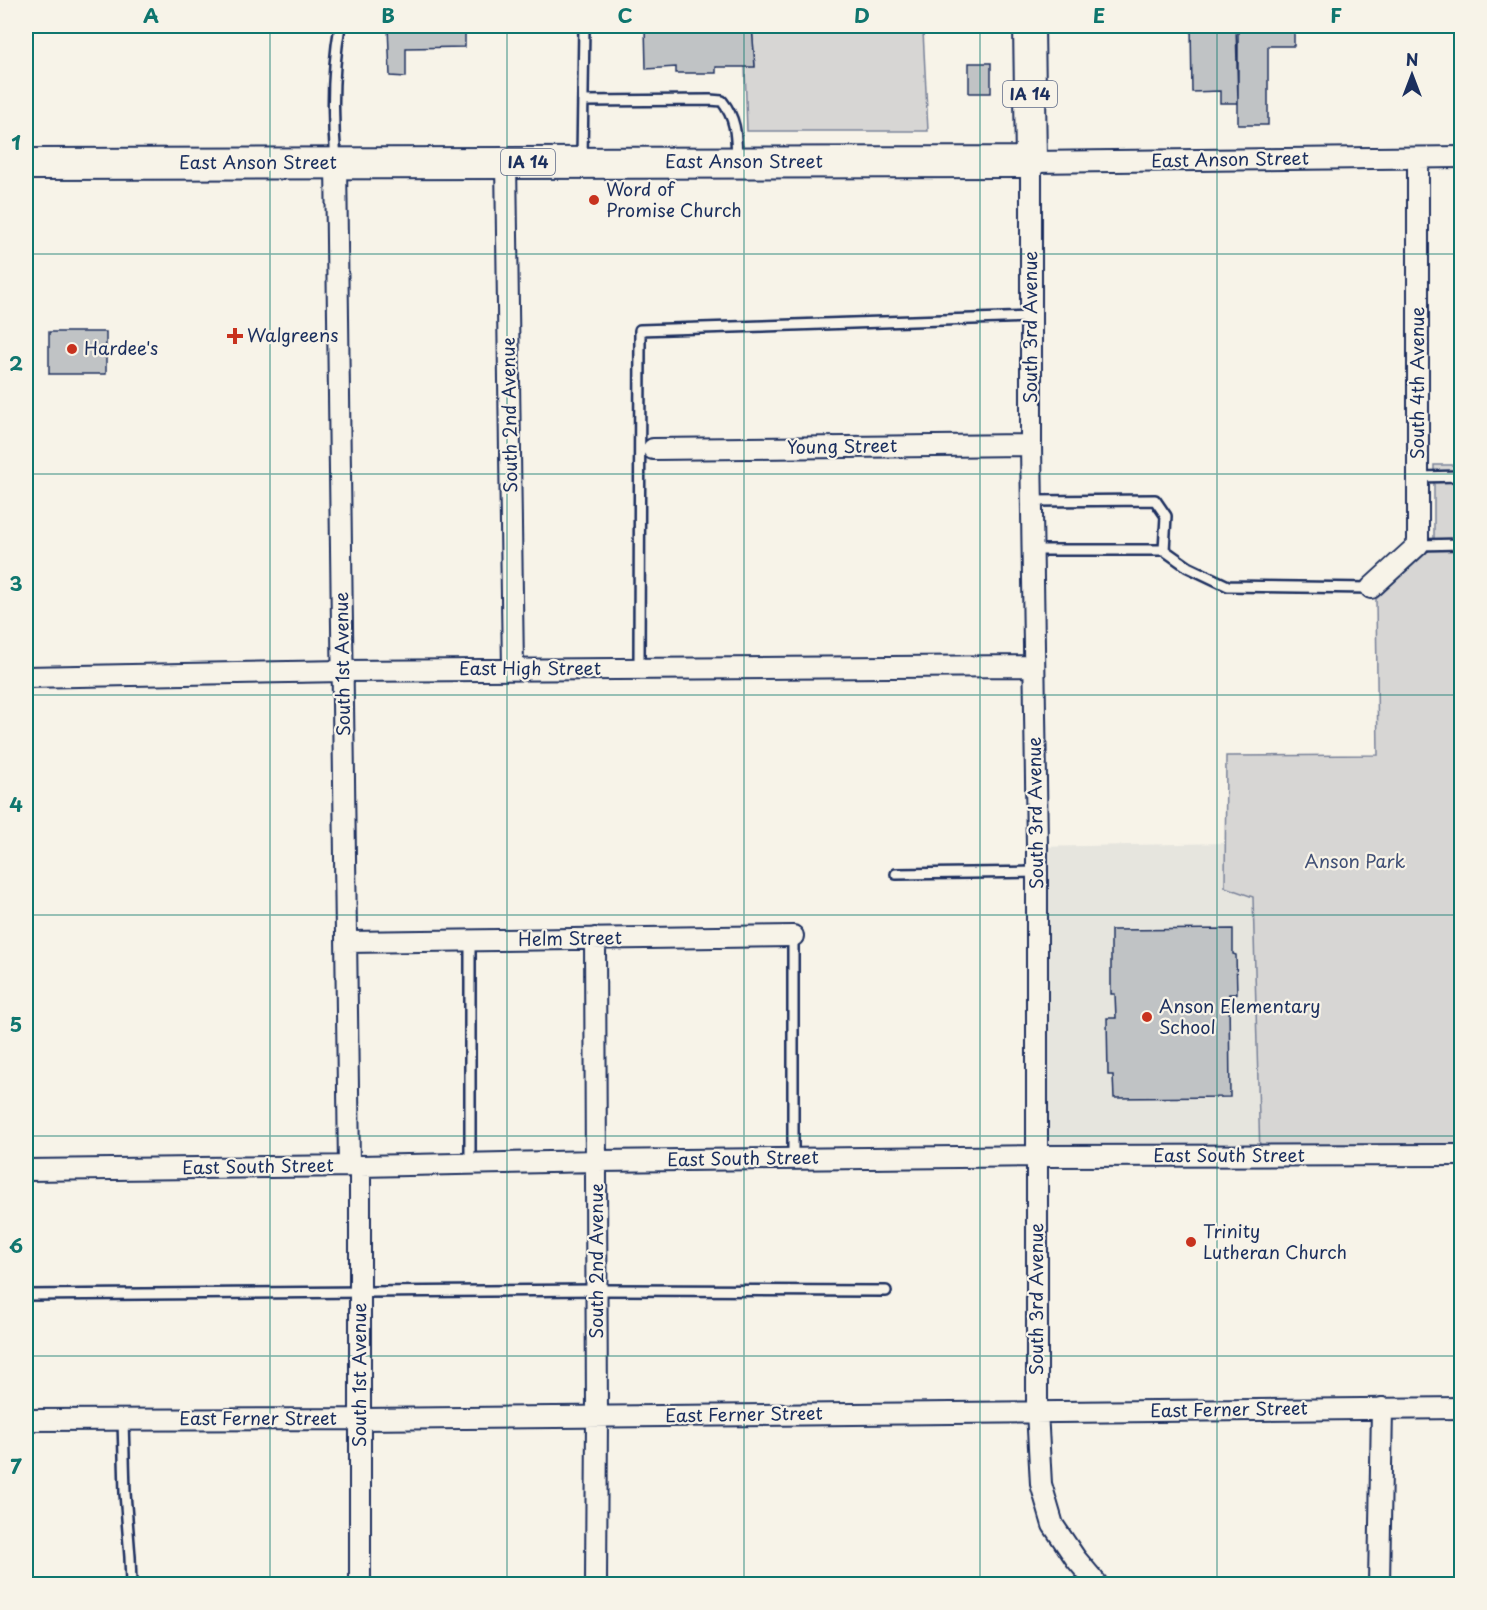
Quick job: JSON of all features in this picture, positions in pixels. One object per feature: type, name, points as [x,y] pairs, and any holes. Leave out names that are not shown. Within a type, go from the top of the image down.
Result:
[{"type":"main road","name":"South 3rd Avenue","points":[[1029,26],[1031,162]]},
{"type":"main road","name":"East Anson Street","points":[[26,164],[1031,162]]},
{"type":"street","name":"East Anson Street","points":[[1031,162],[1461,157]]},
{"type":"street","name":"South 4th Avenue","points":[[1418,159],[1418,545]]},
{"type":"street","name":"South 2nd Avenue","points":[[506,162],[513,669]]},
{"type":"street","name":"South 3rd Avenue","points":[[1031,162],[1031,446],[1037,872],[1037,1412],[1041,1484],[1053,1524],[1076,1559],[1097,1584]]},
{"type":"street","name":"South 1st Avenue","points":[[336,163],[347,942],[360,1293],[360,1584]]},
{"type":"street","name":"Young Street","points":[[653,449],[1031,446]]},
{"type":"street","points":[[1371,588],[1418,545]]},
{"type":"street","name":"East High Street","points":[[26,677],[513,669],[1034,666]]},
{"type":"street","name":"Helm Street","points":[[347,942],[793,936]]},
{"type":"street","name":"South 2nd Avenue","points":[[596,938],[596,1584]]},
{"type":"street","name":"East South Street","points":[[26,1170],[1038,1156],[1461,1155]]},
{"type":"street","points":[[1379,1584],[1382,1408]]},
{"type":"street","name":"East Ferner Street","points":[[26,1420],[1461,1408]]},
{"type":"lane","points":[[336,163],[332,105],[335,54],[340,26]]},
{"type":"lane","points":[[582,162],[584,26]]},
{"type":"lane","points":[[583,101],[722,101],[730,112],[736,130],[737,162]]},
{"type":"lane","points":[[639,669],[640,330],[1031,317]]},
{"type":"lane","points":[[1418,477],[1461,476]]},
{"type":"lane","points":[[1032,501],[1155,500],[1166,516],[1164,550]]},
{"type":"lane","points":[[1418,545],[1461,544]]},
{"type":"lane","points":[[1032,550],[1164,550],[1188,567],[1228,586],[1371,588]]},
{"type":"lane","points":[[897,874],[1037,872]]},
{"type":"lane","points":[[793,936],[793,1159]]},
{"type":"lane","points":[[470,940],[470,1164]]},
{"type":"lane","points":[[26,1295],[597,1290],[886,1291]]},
{"type":"lane","points":[[123,1420],[124,1493],[131,1584]]},
{"type":"shaded area","name":"Anson Elementary School","points":[[1225,843],[1225,886],[1253,896],[1260,1156],[1038,1156],[1037,847]]},
{"type":"green space","points":[[752,26],[998,26],[999,33],[923,31],[928,131],[747,131],[745,67],[755,66]]},
{"type":"green space","name":"Anson Park","points":[[1434,465],[1461,465],[1461,1155],[1260,1156],[1253,897],[1225,887],[1226,756],[1378,755],[1376,599],[1434,546]]},
{"type":"building","points":[[388,26],[465,26],[465,47],[406,48],[406,77],[390,76]]},
{"type":"building","points":[[645,26],[752,26],[755,67],[716,67],[716,73],[676,73],[676,67],[646,69]]},
{"type":"building","points":[[1191,26],[1236,26],[1238,103],[1220,103],[1220,91],[1192,92]]},
{"type":"building","points":[[1238,26],[1294,26],[1294,46],[1268,46],[1268,125],[1238,125]]},
{"type":"building","points":[[969,63],[991,63],[991,93],[969,93]]},
{"type":"building","points":[[49,332],[106,332],[106,374],[49,374]]},
{"type":"building","name":"Anson Elementary School","points":[[1233,929],[1237,994],[1229,994],[1230,1097],[1114,1098],[1113,1075],[1108,1075],[1107,1018],[1116,1018],[1115,994],[1111,994],[1111,930]]},
{"type":"place","name":"Word of Promise Church","points":[[594,200]]},
{"type":"place","name":"Walgreens","points":[[235,336]]},
{"type":"place","name":"Hardee's","points":[[72,349]]},
{"type":"place","name":"Anson Elementary School","points":[[1147,1017]]},
{"type":"place","name":"Trinity Lutheran Church","points":[[1191,1242]]}]
